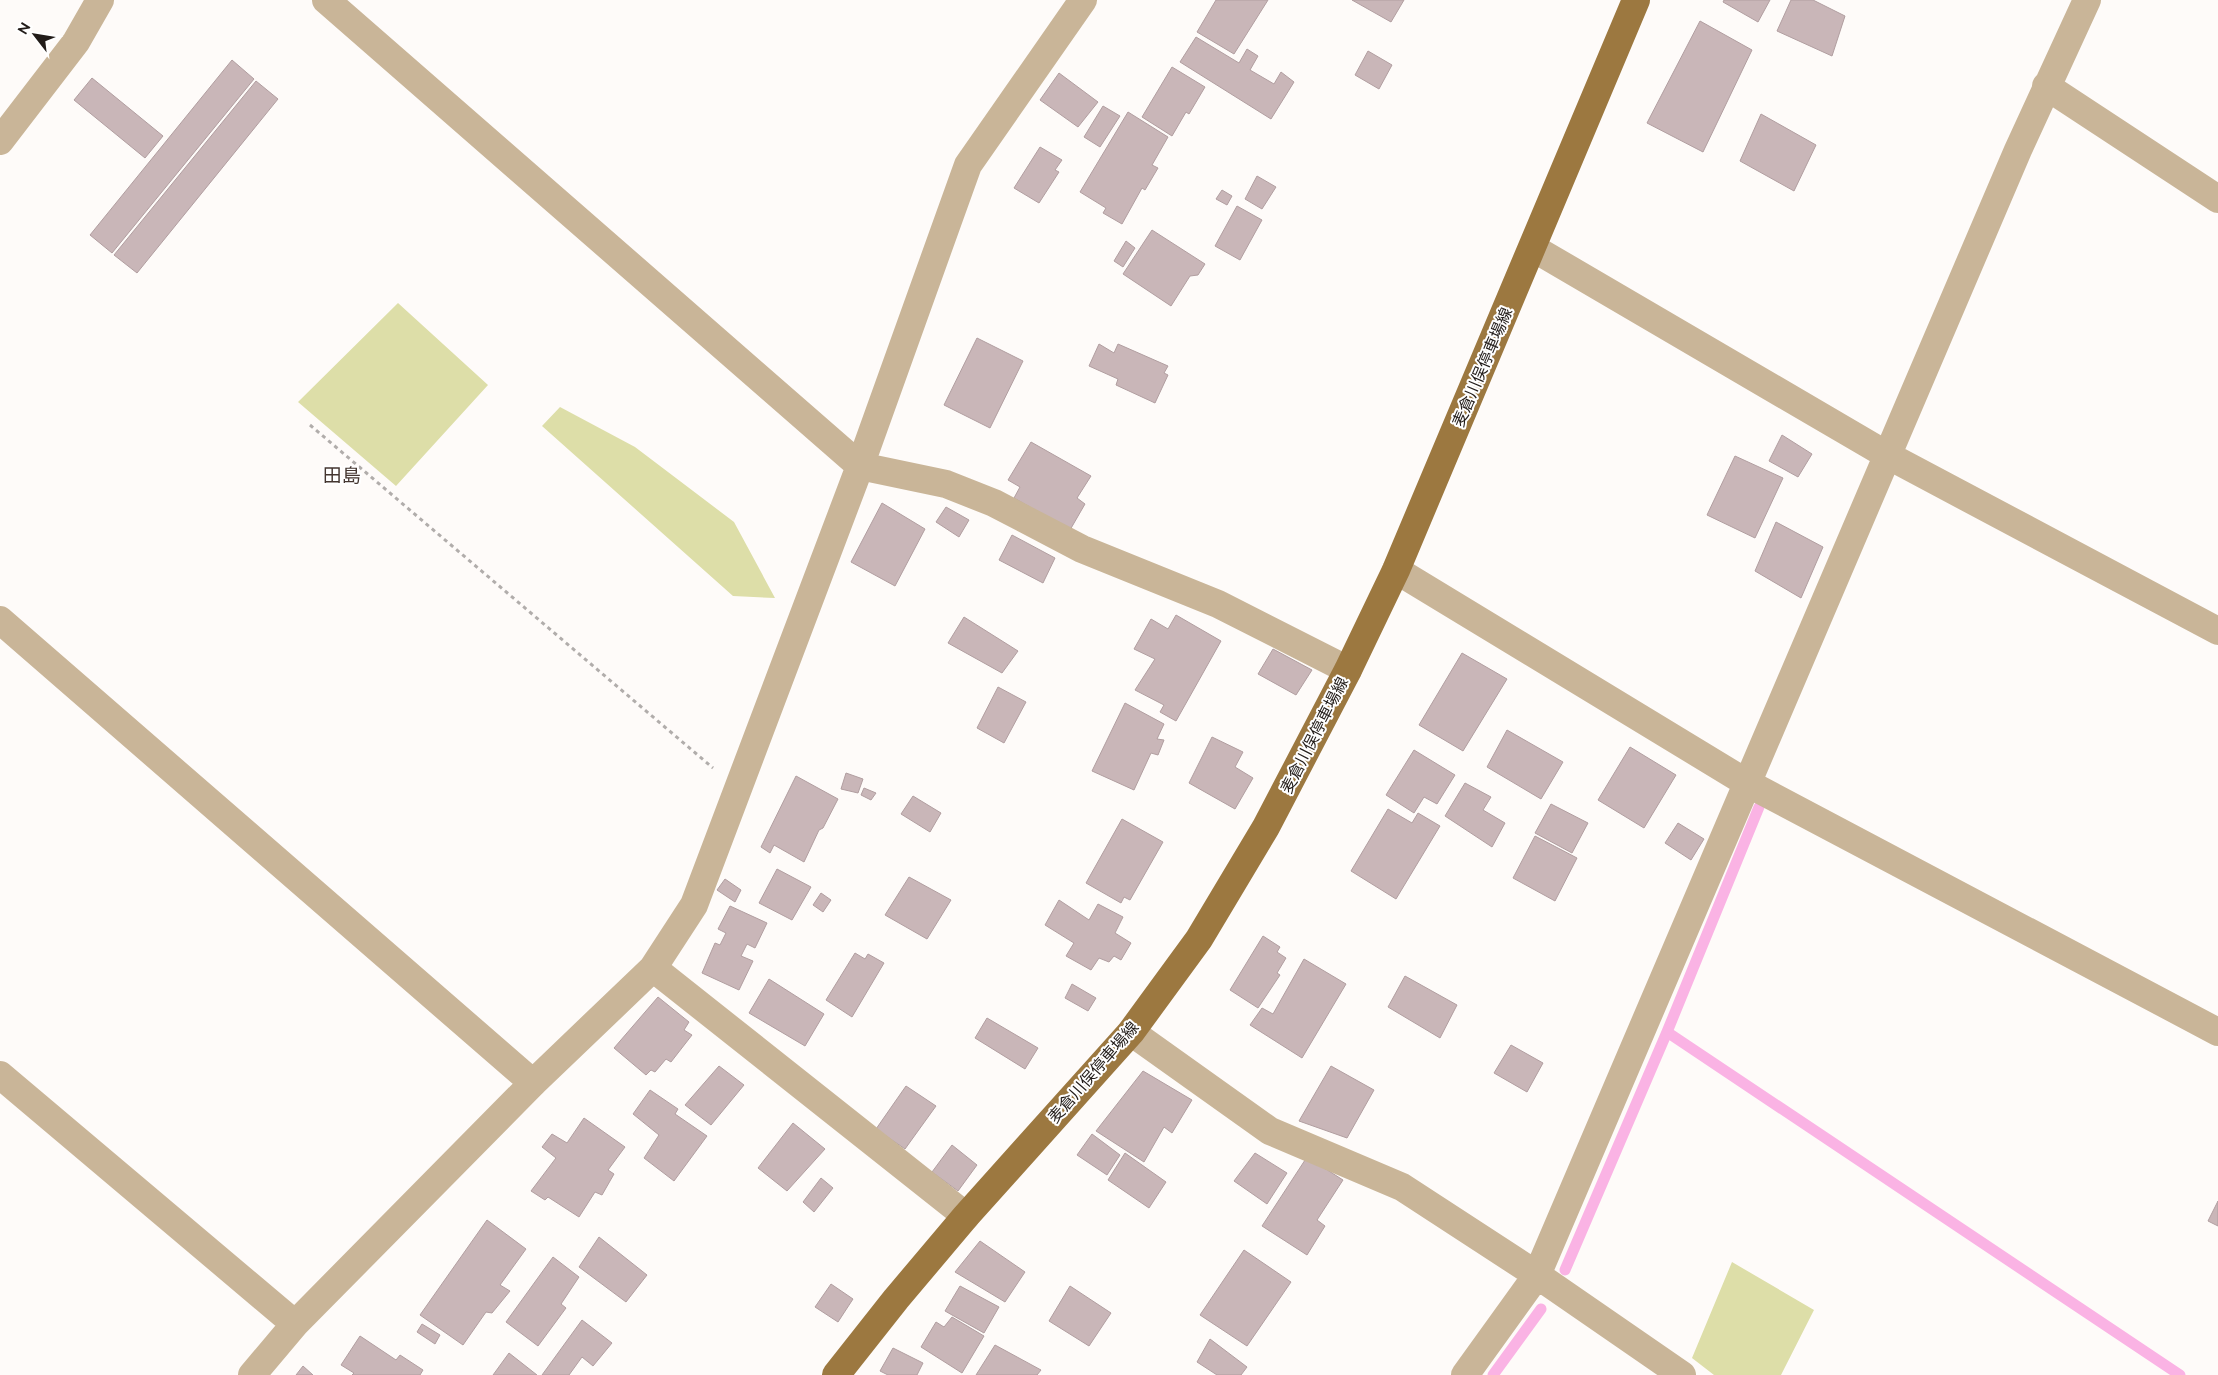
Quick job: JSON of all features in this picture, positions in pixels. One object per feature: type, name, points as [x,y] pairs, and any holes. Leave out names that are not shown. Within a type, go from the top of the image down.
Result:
[{"type":"main road","name":"麦倉川俣停車場線","points":[[836,1375],[896,1299],[966,1216],[1131,1032],[1200,939],[1266,827],[1348,670],[1396,570],[1636,0]]},
{"type":"street","points":[[0,141],[76,42],[100,0]]},
{"type":"street","points":[[326,0],[860,466],[946,484],[994,503],[1082,549],[1218,604],[1348,670]]},
{"type":"street","points":[[252,1375],[295,1324],[533,1083],[653,968],[694,905],[860,466],[968,165],[1083,0]]},
{"type":"street","points":[[1464,1375],[1537,1275],[2046,86],[2087,0]]},
{"type":"street","points":[[2046,86],[2218,200]]},
{"type":"street","points":[[1533,248],[1887,455],[2218,632]]},
{"type":"street","points":[[1396,570],[1747,783],[2218,1032]]},
{"type":"street","points":[[0,620],[533,1083]]},
{"type":"street","points":[[653,968],[966,1216]]},
{"type":"street","points":[[1131,1032],[1270,1131],[1402,1187],[1537,1275],[1682,1375]]},
{"type":"street","points":[[0,1075],[295,1324]]},
{"type":"path","points":[[310,425],[738,790]]},
{"type":"green space","points":[[398,303],[488,385],[396,486],[298,402]]},
{"type":"green space","points":[[560,407],[635,447],[734,522],[775,598],[733,596],[542,426]]},
{"type":"green space","points":[[1732,1262],[1814,1310],[1781,1375],[1714,1375],[1692,1358]]},
{"type":"building","points":[[1216,0],[1268,0],[1234,54],[1197,32]]},
{"type":"building","points":[[1352,0],[1404,0],[1391,22]]},
{"type":"building","points":[[1724,0],[1770,0],[1758,22],[1723,2]]},
{"type":"building","points":[[1791,0],[1813,0],[1845,16],[1832,56],[1777,31]]},
{"type":"building","points":[[1700,21],[1752,50],[1703,152],[1647,123]]},
{"type":"building","points":[[1196,37],[1239,63],[1247,49],[1258,56],[1250,70],[1274,84],[1281,72],[1294,82],[1271,119],[1180,62]]},
{"type":"building","points":[[1368,51],[1392,65],[1379,89],[1355,75]]},
{"type":"building","points":[[232,60],[254,79],[112,253],[90,235]]},
{"type":"building","points":[[1172,67],[1205,87],[1189,114],[1186,112],[1172,136],[1142,117]]},
{"type":"building","points":[[1059,73],[1098,102],[1078,127],[1040,100]]},
{"type":"building","points":[[92,78],[163,136],[145,158],[74,100]]},
{"type":"building","points":[[256,81],[278,99],[137,273],[114,255]]},
{"type":"building","points":[[1103,106],[1120,116],[1100,147],[1084,137]]},
{"type":"building","points":[[1128,112],[1168,137],[1152,165],[1158,168],[1145,190],[1142,188],[1122,224],[1103,213],[1106,208],[1080,192]]},
{"type":"building","points":[[1761,114],[1816,145],[1794,191],[1740,161]]},
{"type":"building","points":[[1040,147],[1062,160],[1055,170],[1059,172],[1039,203],[1014,188]]},
{"type":"building","points":[[1257,176],[1276,187],[1262,209],[1245,199]]},
{"type":"building","points":[[1222,190],[1232,196],[1227,205],[1216,199]]},
{"type":"building","points":[[1237,206],[1262,220],[1240,260],[1215,246]]},
{"type":"building","points":[[1152,230],[1205,264],[1198,275],[1190,276],[1171,306],[1123,274]]},
{"type":"building","points":[[1126,241],[1135,248],[1123,267],[1114,261]]},
{"type":"building","points":[[977,338],[1023,361],[990,428],[944,405]]},
{"type":"building","points":[[1099,344],[1114,353],[1118,344],[1168,366],[1164,373],[1168,375],[1155,403],[1116,385],[1118,379],[1089,366]]},
{"type":"building","points":[[1782,435],[1812,454],[1798,477],[1769,461]]},
{"type":"building","points":[[1031,442],[1091,476],[1077,498],[1085,504],[1070,530],[1014,498],[1020,487],[1008,480]]},
{"type":"building","points":[[1735,456],[1783,478],[1755,538],[1707,515]]},
{"type":"building","points":[[882,503],[925,529],[895,586],[851,562]]},
{"type":"building","points":[[946,507],[969,520],[959,537],[936,522]]},
{"type":"building","points":[[1776,522],[1823,547],[1801,598],[1755,571]]},
{"type":"building","points":[[1012,535],[1055,558],[1043,583],[999,560]]},
{"type":"building","points":[[1176,615],[1221,641],[1176,721],[1160,712],[1164,705],[1135,690],[1155,659],[1134,649],[1151,619],[1168,629]]},
{"type":"building","points":[[964,617],[1018,651],[1002,673],[948,643]]},
{"type":"building","points":[[1273,649],[1312,670],[1296,695],[1258,674]]},
{"type":"building","points":[[1462,653],[1507,679],[1463,751],[1419,725]]},
{"type":"building","points":[[998,687],[1026,702],[1004,743],[977,728]]},
{"type":"building","points":[[1125,703],[1164,724],[1157,739],[1164,740],[1158,755],[1151,753],[1134,790],[1092,771]]},
{"type":"building","points":[[1507,730],[1563,762],[1541,799],[1487,767]]},
{"type":"building","points":[[1212,737],[1243,752],[1235,767],[1253,778],[1235,809],[1189,783]]},
{"type":"building","points":[[1630,747],[1676,775],[1644,828],[1598,800]]},
{"type":"building","points":[[1414,750],[1455,775],[1437,804],[1424,797],[1414,813],[1386,795]]},
{"type":"building","points":[[846,773],[863,779],[858,793],[841,789]]},
{"type":"building","points":[[796,776],[838,799],[823,828],[819,830],[804,862],[774,845],[770,853],[761,847]]},
{"type":"building","points":[[1465,783],[1491,797],[1483,810],[1505,823],[1492,847],[1445,816]]},
{"type":"building","points":[[864,788],[876,793],[871,800],[861,795]]},
{"type":"building","points":[[913,796],[941,813],[930,832],[901,814]]},
{"type":"building","points":[[1551,804],[1588,823],[1572,853],[1535,833]]},
{"type":"building","points":[[1388,809],[1412,823],[1418,813],[1440,826],[1396,899],[1351,871]]},
{"type":"building","points":[[1122,819],[1163,842],[1130,900],[1124,897],[1121,903],[1086,883]]},
{"type":"building","points":[[1678,823],[1704,839],[1691,860],[1665,843]]},
{"type":"building","points":[[1535,836],[1577,858],[1555,901],[1513,878]]},
{"type":"building","points":[[777,869],[811,887],[792,920],[759,903]]},
{"type":"building","points":[[909,877],[951,900],[927,939],[885,915]]},
{"type":"building","points":[[725,879],[741,890],[735,902],[717,890]]},
{"type":"building","points":[[821,893],[831,900],[823,912],[813,905]]},
{"type":"building","points":[[1059,900],[1089,920],[1098,904],[1123,917],[1115,933],[1131,943],[1121,960],[1114,956],[1109,962],[1099,958],[1091,970],[1066,956],[1074,943],[1045,925]]},
{"type":"building","points":[[730,906],[767,923],[755,948],[747,944],[741,956],[753,961],[739,990],[702,973],[715,943],[720,945],[726,933],[718,929]]},
{"type":"building","points":[[1263,936],[1280,947],[1277,952],[1286,958],[1277,973],[1280,975],[1258,1008],[1230,990]]},
{"type":"building","points":[[855,953],[865,959],[868,954],[884,963],[852,1017],[826,1000]]},
{"type":"building","points":[[1304,959],[1346,984],[1302,1058],[1250,1025],[1262,1008],[1273,1014]]},
{"type":"building","points":[[1405,976],[1457,1005],[1440,1038],[1388,1007]]},
{"type":"building","points":[[769,979],[824,1014],[805,1046],[749,1013]]},
{"type":"building","points":[[1072,984],[1096,998],[1088,1011],[1065,998]]},
{"type":"building","points":[[658,997],[689,1022],[684,1030],[692,1035],[671,1062],[666,1059],[655,1072],[651,1070],[646,1075],[614,1048]]},
{"type":"building","points":[[987,1018],[1038,1048],[1025,1069],[975,1038]]},
{"type":"building","points":[[1511,1045],[1543,1063],[1527,1092],[1494,1073]]},
{"type":"building","points":[[719,1066],[744,1085],[711,1125],[685,1105]]},
{"type":"building","points":[[1331,1066],[1374,1090],[1347,1138],[1299,1121]]},
{"type":"building","points":[[1143,1071],[1192,1100],[1172,1133],[1164,1127],[1144,1162],[1096,1131]]},
{"type":"building","points":[[906,1086],[936,1106],[905,1149],[876,1129]]},
{"type":"building","points":[[650,1090],[678,1109],[675,1114],[707,1136],[674,1181],[644,1158],[659,1135],[633,1114]]},
{"type":"building","points":[[584,1118],[625,1147],[608,1170],[614,1174],[602,1195],[595,1192],[579,1217],[548,1197],[545,1200],[531,1191],[556,1158],[542,1147],[552,1134],[567,1143]]},
{"type":"building","points":[[793,1123],[825,1149],[787,1191],[758,1168]]},
{"type":"building","points":[[1092,1134],[1120,1155],[1107,1175],[1077,1155]]},
{"type":"building","points":[[952,1145],[977,1165],[958,1191],[932,1172]]},
{"type":"building","points":[[1125,1153],[1166,1182],[1149,1208],[1108,1180]]},
{"type":"building","points":[[1255,1153],[1287,1173],[1267,1204],[1234,1181]]},
{"type":"building","points":[[1307,1157],[1343,1180],[1317,1220],[1325,1226],[1307,1255],[1262,1226]]},
{"type":"building","points":[[821,1178],[833,1188],[814,1212],[803,1202]]},
{"type":"building","points":[[2218,1201],[2218,1226],[2208,1221]]},
{"type":"building","points":[[487,1220],[526,1249],[500,1285],[510,1291],[492,1313],[486,1312],[463,1345],[420,1315]]},
{"type":"building","points":[[599,1237],[647,1275],[626,1302],[579,1267]]},
{"type":"building","points":[[980,1241],[1025,1272],[1005,1302],[955,1272]]},
{"type":"building","points":[[1244,1250],[1291,1282],[1247,1346],[1200,1315]]},
{"type":"building","points":[[553,1257],[579,1277],[561,1304],[566,1308],[538,1346],[506,1322]]},
{"type":"building","points":[[831,1284],[853,1299],[838,1322],[815,1307]]},
{"type":"building","points":[[960,1286],[999,1307],[984,1333],[945,1311]]},
{"type":"building","points":[[1070,1286],[1111,1313],[1089,1346],[1049,1321]]},
{"type":"building","points":[[952,1317],[984,1336],[962,1373],[921,1347],[936,1322],[944,1327]]},
{"type":"building","points":[[582,1320],[612,1343],[593,1366],[582,1357],[569,1375],[542,1375]]},
{"type":"building","points":[[422,1324],[440,1335],[435,1344],[417,1332]]},
{"type":"building","points":[[360,1336],[396,1360],[400,1355],[423,1370],[420,1375],[352,1375],[354,1373],[341,1365]]},
{"type":"building","points":[[1210,1339],[1247,1367],[1241,1375],[1217,1375],[1197,1362]]},
{"type":"building","points":[[995,1345],[1041,1370],[1037,1375],[976,1375]]},
{"type":"building","points":[[893,1348],[923,1363],[917,1375],[888,1375],[880,1371]]},
{"type":"building","points":[[509,1353],[537,1375],[493,1375]]},
{"type":"building","points":[[303,1366],[313,1375],[296,1375]]},
{"type":"waterway","points":[[1565,1270],[1667,1032],[1759,807]]},
{"type":"waterway","points":[[1667,1032],[2180,1375]]},
{"type":"waterway","points":[[1493,1375],[1541,1309]]},
{"type":"district","name":"田島","points":[[342,475]]}]
